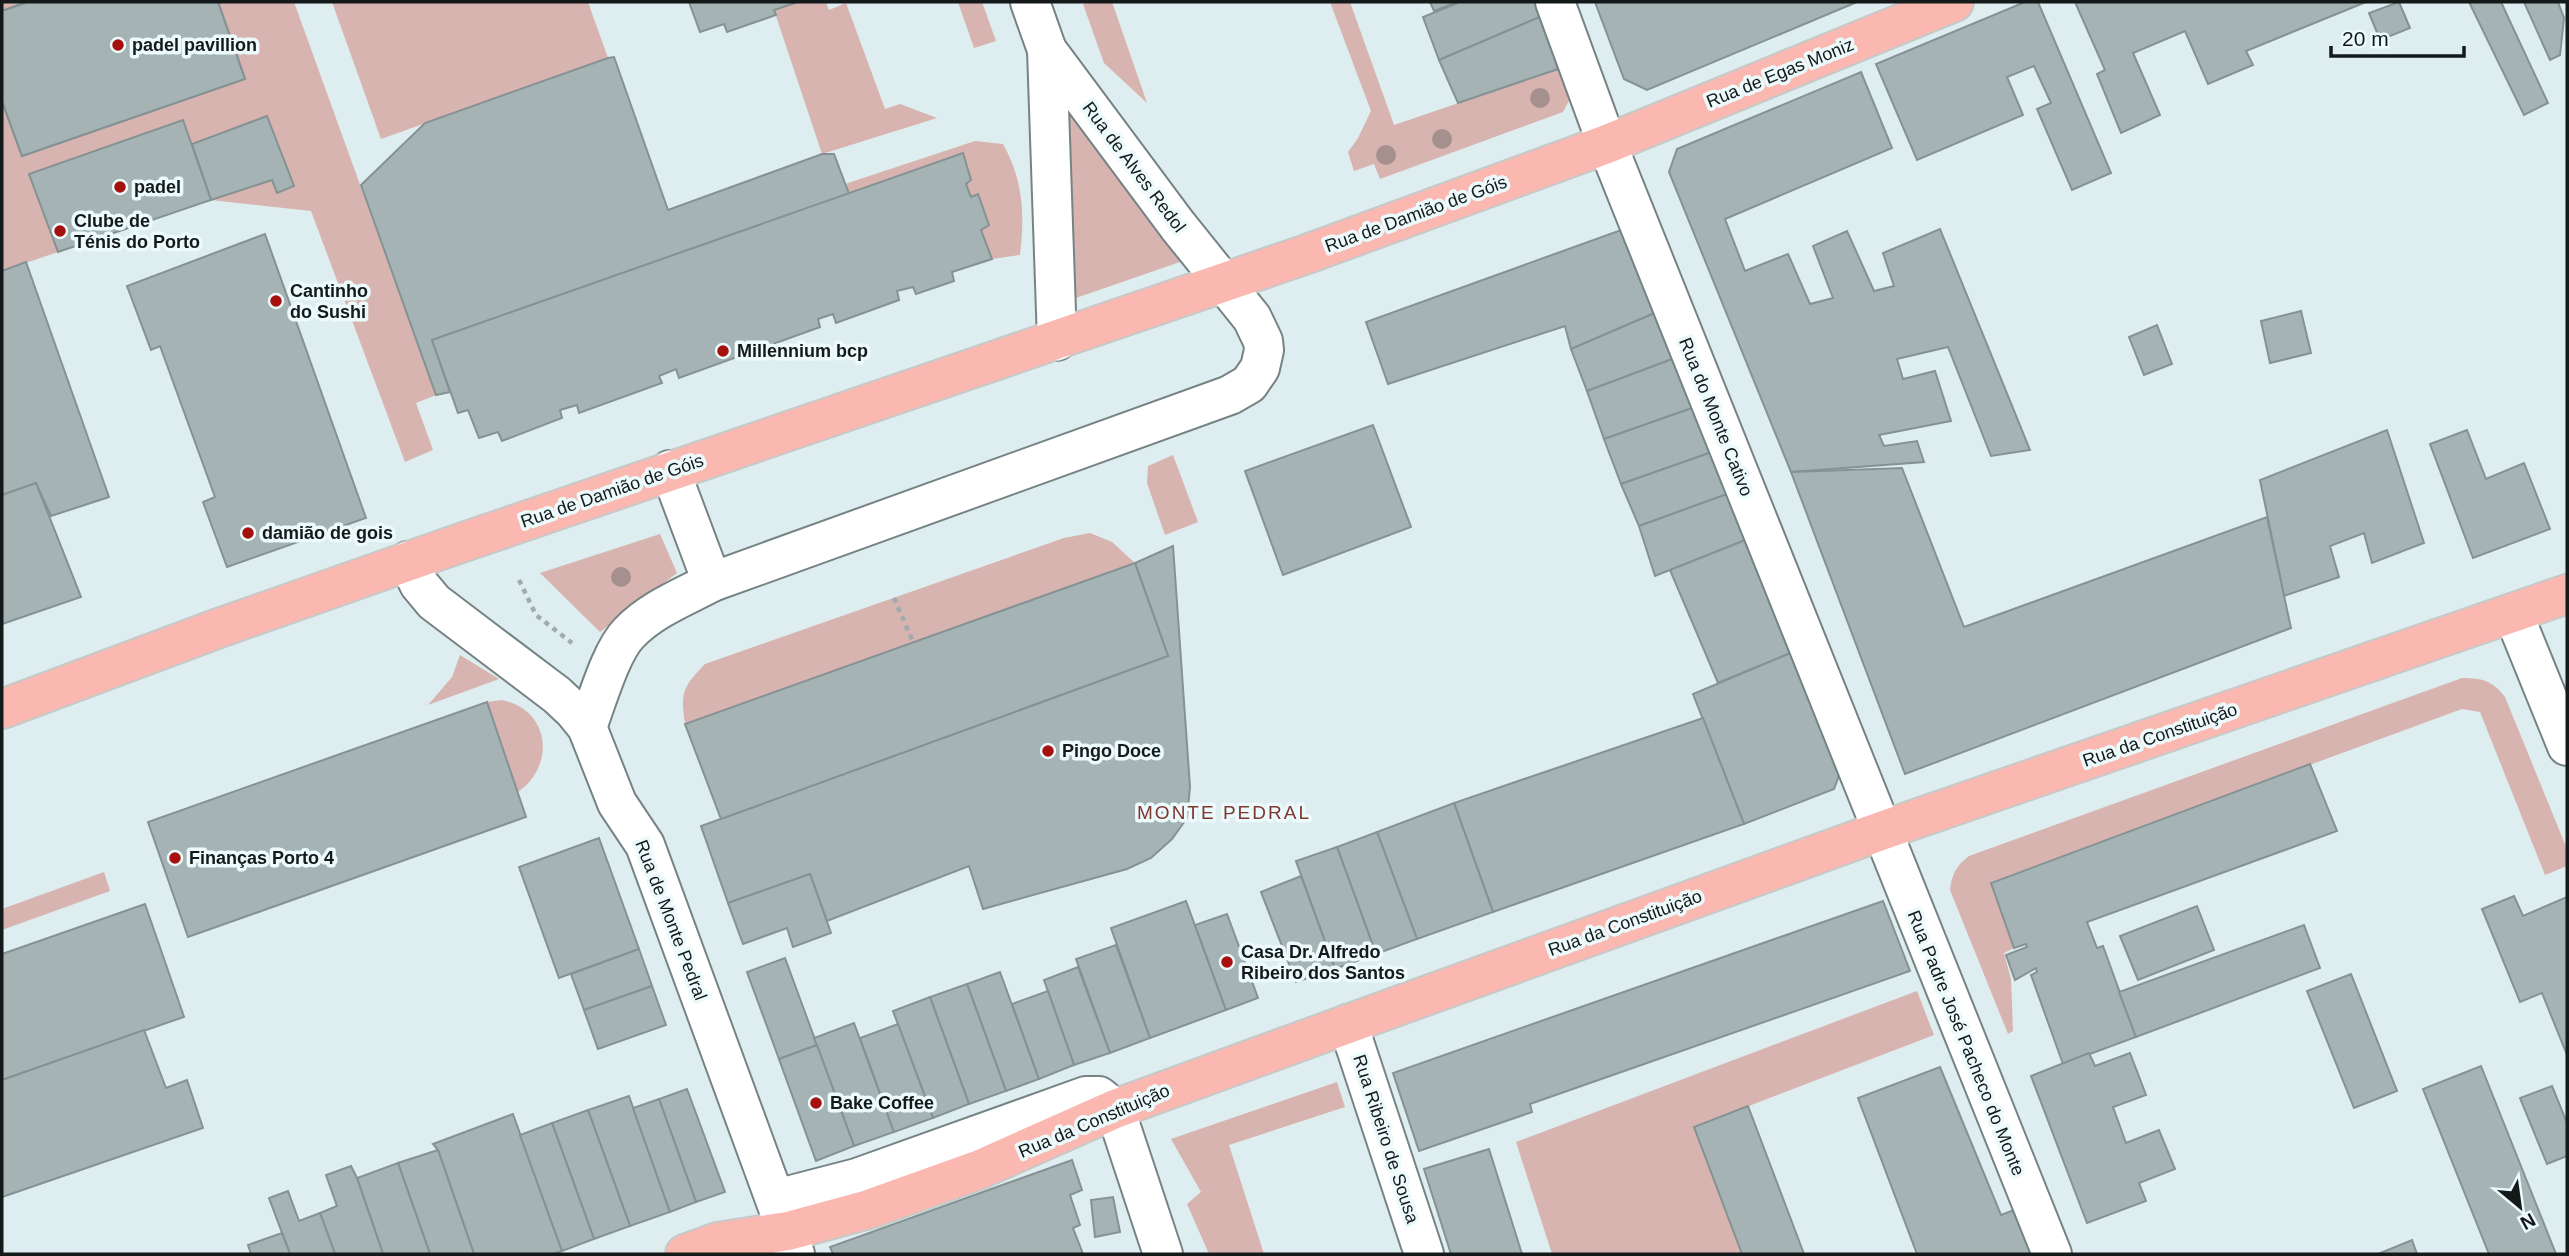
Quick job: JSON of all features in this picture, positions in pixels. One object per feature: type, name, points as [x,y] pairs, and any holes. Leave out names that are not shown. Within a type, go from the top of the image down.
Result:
[{"type":"main road","name":"Rua de Egas Moniz","points":[[1607,144],[1954,2]]},
{"type":"main road","name":"Rua de Damião de Góis","points":[[2,709],[408,561],[1057,341],[1607,144]]},
{"type":"main road","name":"Rua da Constituição","points":[[685,1254],[718,1242],[869,1209],[978,1170],[1115,1109],[1348,1024],[1881,831],[2567,594]]},
{"type":"street","name":"Rua de Alves Redol","points":[[1030,2],[1047,50],[1178,226],[1224,282]]},
{"type":"street","name":"Rua do Monte Cativo","points":[[1555,2],[1607,144],[1881,831]]},
{"type":"street","name":"Rua de Alves Redol","points":[[1047,50],[1057,341]]},
{"type":"street","points":[[587,727],[614,657],[627,634],[653,613],[712,582],[1230,396],[1249,384],[1260,368],[1263,341],[1252,318],[1224,282]]},
{"type":"street","points":[[670,470],[712,582]]},
{"type":"street","name":"Rua de Monte Pedral","points":[[408,561],[419,584],[434,602],[557,695],[575,710],[587,727],[617,803],[645,845],[786,1228]]},
{"type":"street","points":[[2513,613],[2567,746]]},
{"type":"street","name":"Rua Padre José Pacheco do Monte","points":[[1881,831],[2052,1254]]},
{"type":"street","name":"Rua Ribeiro de Sousa","points":[[1348,1024],[1424,1254]]},
{"type":"street","points":[[1115,1109],[1163,1254]]},
{"type":"path","points":[[519,580],[536,615],[579,646]]},
{"type":"path","points":[[894,598],[913,642]]},
{"type":"shaded area","name":"Clube de Ténis do Porto","points":[[2,2],[294,2],[436,395],[416,403],[433,450],[405,462],[311,211],[211,200],[2,271]]},
{"type":"shaded area","points":[[332,2],[588,2],[608,58],[381,139]]},
{"type":"shaded area","points":[[798,2],[826,2],[829,10],[846,3],[885,109],[900,104],[937,118],[822,154],[774,10]]},
{"type":"shaded area","points":[[958,2],[982,2],[996,41],[974,48]]},
{"type":"shaded area","points":[[1112,2],[1147,103],[1104,63],[1083,4]]},
{"type":"shaded area","points":[[1330,2],[1350,2],[1394,125],[1558,69],[1570,99],[1563,112],[1380,179],[1374,164],[1354,171],[1348,152],[1371,111]]},
{"type":"shaded area","points":[[1064,94],[1180,262],[1073,299]]},
{"type":"shaded area","points":[[975,141],[1003,144],[1010,157],[1021,198],[1020,255],[992,259],[981,230],[989,224],[978,194],[971,197],[966,184],[971,180],[849,194],[845,184]]},
{"type":"shaded area","points":[[1173,455],[1198,522],[1165,535],[1147,483],[1148,466]]},
{"type":"shaded area","points":[[1090,533],[1112,542],[1135,563],[685,724],[685,691],[705,664],[1064,538]]},
{"type":"shaded area","points":[[660,534],[677,573],[600,632],[540,573]]},
{"type":"shaded area","points":[[460,655],[499,679],[428,705],[452,677]]},
{"type":"shaded area","points":[[2462,678],[2487,682],[2505,697],[2567,849],[2567,866],[2545,875],[2480,712],[2462,709],[1991,882],[2014,948],[2004,953],[2011,979],[2013,1031],[2008,1034],[1950,890],[1955,871],[1969,856]]},
{"type":"shaded area","points":[[502,700],[518,706],[530,715],[538,726],[542,740],[538,768],[530,781],[518,792],[487,702]]},
{"type":"shaded area","points":[[104,872],[110,891],[2,930],[2,909]]},
{"type":"shaded area","points":[[1917,991],[1934,1035],[1694,1127],[1742,1254],[1552,1254],[1516,1142]]},
{"type":"shaded area","points":[[1337,1082],[1345,1107],[1229,1145],[1264,1254],[1209,1254],[1187,1204],[1201,1192],[1171,1139]]},
{"type":"building","name":"padel pavillion","points":[[26,2],[218,2],[245,79],[22,156],[2,101],[2,11]]},
{"type":"building","name":"padel pavillion","points":[[28,2],[218,2],[245,79],[22,156],[2,101],[2,11]]},
{"type":"building","points":[[689,2],[798,2],[774,10],[776,15],[727,32],[724,24],[700,32]]},
{"type":"building","points":[[1430,2],[1458,2],[1434,11]]},
{"type":"building","points":[[1460,2],[1537,2],[1542,16],[1439,60],[1423,17]]},
{"type":"building","points":[[1595,2],[1857,2],[1647,90],[1624,79]]},
{"type":"building","points":[[2025,2],[2038,2],[2111,173],[2072,190],[2037,109],[2051,103],[2034,66],[2007,77],[2023,115],[1917,160],[1876,64]]},
{"type":"building","points":[[2075,2],[2366,2],[2246,51],[2253,65],[2208,84],[2185,31],[2133,53],[2160,115],[2121,133],[2097,74],[2105,70]]},
{"type":"building","points":[[2399,2],[2410,28],[2380,40],[2369,13]]},
{"type":"building","points":[[2469,2],[2501,2],[2548,103],[2524,115]]},
{"type":"building","points":[[2524,2],[2558,2],[2564,18],[2560,55],[2550,60]]},
{"type":"building","points":[[1542,16],[1558,69],[1458,103],[1439,60]]},
{"type":"building","points":[[614,57],[668,210],[822,154],[834,154],[849,194],[432,340],[450,392],[436,395],[361,185],[425,123]]},
{"type":"building","points":[[1861,72],[1892,148],[1725,219],[1745,271],[1788,254],[1810,304],[1833,298],[1813,246],[1847,231],[1874,291],[1894,286],[1883,253],[1940,229],[2030,450],[1991,456],[1948,347],[1897,359],[1903,379],[1935,371],[1951,421],[1879,435],[1884,446],[1917,441],[1924,462],[1791,472],[1669,172],[1677,149]]},
{"type":"building","points":[[267,116],[294,186],[277,193],[272,180],[211,200],[192,144]]},
{"type":"building","name":"padel","points":[[183,120],[211,200],[58,252],[29,174]]},
{"type":"building","points":[[963,153],[971,180],[966,184],[971,197],[978,194],[989,225],[981,230],[992,259],[952,272],[954,281],[916,294],[913,287],[897,291],[899,300],[836,323],[833,314],[818,319],[820,327],[679,378],[676,369],[659,376],[662,383],[579,413],[577,405],[560,410],[562,418],[502,441],[498,432],[479,438],[468,410],[458,413],[432,340]]},
{"type":"building","points":[[1624,229],[1657,312],[1571,349],[1565,326],[1388,384],[1366,322]]},
{"type":"building","points":[[265,234],[366,518],[227,567],[203,502],[215,497],[160,346],[151,350],[127,286]]},
{"type":"building","points":[[26,262],[109,497],[51,516],[36,483],[2,495],[2,271]]},
{"type":"building","points":[[2301,311],[2311,353],[2270,363],[2261,321]]},
{"type":"building","points":[[1657,312],[1675,358],[1587,391],[1571,349]]},
{"type":"building","points":[[2157,325],[2172,364],[2144,375],[2129,337]]},
{"type":"building","points":[[1675,358],[1695,407],[1604,439],[1587,391]]},
{"type":"building","points":[[1695,407],[1712,452],[1621,484],[1604,439]]},
{"type":"building","points":[[1373,425],[1411,527],[1283,575],[1245,471]]},
{"type":"building","points":[[2387,430],[2424,543],[2372,563],[2364,533],[2330,546],[2339,577],[2284,596],[2260,480]]},
{"type":"building","points":[[2467,430],[2486,479],[2524,463],[2550,529],[2473,558],[2430,444]]},
{"type":"building","points":[[1712,452],[1730,493],[1639,526],[1621,484]]},
{"type":"building","points":[[1902,468],[1964,627],[2267,517],[2291,628],[1905,774],[1791,472]]},
{"type":"building","points":[[36,483],[81,597],[2,624],[2,495]]},
{"type":"building","points":[[1730,493],[1748,539],[1655,576],[1639,526]]},
{"type":"building","points":[[1748,539],[1793,652],[1718,683],[1670,570]]},
{"type":"building","name":"Pingo Doce","points":[[1173,546],[1190,787],[1187,818],[1172,839],[1151,858],[1127,869],[983,909],[969,866],[827,921],[810,874],[728,903],[701,826],[1168,656],[1135,563]]},
{"type":"building","points":[[1135,563],[1168,656],[721,819],[685,724]]},
{"type":"building","points":[[1793,652],[1840,773],[1834,789],[1744,824],[1693,694]]},
{"type":"building","points":[[487,702],[526,817],[188,937],[148,822]]},
{"type":"building","points":[[1703,718],[1744,824],[1493,912],[1454,803]]},
{"type":"building","points":[[2310,764],[2337,831],[2087,922],[2097,948],[2103,946],[2136,1037],[2063,1064],[2031,975],[2037,972],[2036,968],[2015,980],[2006,955],[2027,947],[2026,944],[2014,948],[1991,883]]},
{"type":"building","points":[[1454,803],[1493,912],[1417,939],[1377,832]]},
{"type":"building","points":[[1377,832],[1417,939],[1376,954],[1337,847]]},
{"type":"building","points":[[599,838],[639,949],[559,978],[519,867]]},
{"type":"building","points":[[1337,847],[1376,954],[1335,969],[1296,861]]},
{"type":"building","points":[[810,874],[831,933],[793,947],[787,928],[743,944],[728,903]]},
{"type":"building","points":[[1301,876],[1335,969],[1296,982],[1261,892]]},
{"type":"building","points":[[2514,896],[2523,916],[2567,897],[2567,1055],[2542,993],[2520,1002],[2482,909]]},
{"type":"building","points":[[1186,901],[1226,1010],[1150,1038],[1111,928]]},
{"type":"building","points":[[1883,901],[1910,971],[1530,1104],[1532,1112],[1419,1151],[1393,1073]]},
{"type":"building","points":[[145,904],[184,1017],[2,1080],[2,954]]},
{"type":"building","points":[[2197,906],[2214,950],[2138,980],[2120,936]]},
{"type":"building","name":"Casa Dr. Alfredo Ribeiro dos Santos","points":[[1227,914],[1258,998],[1226,1010],[1195,925]]},
{"type":"building","points":[[2304,925],[2320,968],[2136,1037],[2119,992]]},
{"type":"building","points":[[1116,945],[1150,1038],[1110,1053],[1076,959]]},
{"type":"building","points":[[639,949],[652,986],[584,1010],[571,974]]},
{"type":"building","points":[[785,958],[817,1045],[779,1059],[747,972]]},
{"type":"building","points":[[1078,967],[1110,1053],[1074,1065],[1044,980]]},
{"type":"building","points":[[1000,972],[1039,1079],[1006,1091],[967,984]]},
{"type":"building","points":[[2351,974],[2397,1091],[2354,1108],[2307,991]]},
{"type":"building","points":[[967,984],[1006,1091],[969,1104],[930,997]]},
{"type":"building","points":[[652,986],[666,1025],[598,1049],[584,1010]]},
{"type":"building","points":[[1048,991],[1074,1065],[1039,1079],[1012,1004]]},
{"type":"building","points":[[930,997],[969,1104],[933,1118],[893,1011]]},
{"type":"building","points":[[854,1023],[894,1132],[854,1146],[814,1038]]},
{"type":"building","points":[[898,1024],[933,1118],[894,1132],[860,1038]]},
{"type":"building","points":[[144,1030],[166,1088],[187,1080],[203,1128],[2,1197],[2,1080]]},
{"type":"building","name":"Bake Coffee","points":[[817,1045],[854,1146],[816,1161],[779,1059]]},
{"type":"building","points":[[2089,1053],[2095,1066],[2130,1053],[2146,1095],[2113,1107],[2126,1143],[2159,1130],[2175,1169],[2139,1183],[2146,1201],[2087,1223],[2031,1076]]},
{"type":"building","points":[[2481,1066],[2556,1254],[2489,1254],[2423,1089]]},
{"type":"building","points":[[1940,1067],[2001,1215],[2014,1210],[2031,1254],[1917,1254],[1858,1098]]},
{"type":"building","points":[[2552,1086],[2567,1123],[2567,1156],[2547,1164],[2520,1098]]},
{"type":"building","points":[[687,1089],[725,1192],[696,1202],[659,1099]]},
{"type":"building","points":[[629,1096],[670,1212],[630,1226],[588,1110]]},
{"type":"building","points":[[659,1099],[696,1202],[670,1212],[633,1108]]},
{"type":"building","points":[[1748,1106],[1804,1254],[1742,1254],[1694,1127]]},
{"type":"building","points":[[588,1110],[630,1226],[594,1239],[552,1123]]},
{"type":"building","points":[[513,1114],[562,1251],[553,1254],[474,1254],[438,1150],[433,1144]]},
{"type":"building","points":[[552,1123],[594,1239],[562,1251],[520,1135]]},
{"type":"building","points":[[1489,1149],[1522,1254],[1451,1254],[1424,1169]]},
{"type":"building","points":[[438,1150],[474,1254],[430,1254],[398,1163]]},
{"type":"building","points":[[1072,1160],[1082,1190],[1070,1195],[1080,1225],[1073,1228],[1083,1254],[833,1254],[830,1247]]},
{"type":"building","points":[[398,1163],[430,1254],[383,1254],[357,1178]]},
{"type":"building","points":[[351,1166],[383,1254],[335,1254],[320,1213],[337,1206],[326,1175]]},
{"type":"building","points":[[288,1191],[299,1221],[320,1213],[335,1254],[290,1254],[269,1198]]},
{"type":"building","points":[[1113,1197],[1120,1232],[1095,1237],[1091,1200]]},
{"type":"building","points":[[282,1233],[290,1254],[251,1254],[248,1245]]},
{"type":"building","points":[[2412,1240],[2417,1254],[2378,1254]]},
{"type":"place","name":"padel pavillion","points":[[118,45]]},
{"type":"place","name":"padel","points":[[120,187]]},
{"type":"place","name":"Clube de Ténis do Porto","points":[[60,231]]},
{"type":"place","name":"Cantinho do Sushi","points":[[276,301]]},
{"type":"place","name":"Millennium bcp","points":[[723,351]]},
{"type":"place","name":"damião de gois","points":[[248,533]]},
{"type":"place","name":"Pingo Doce","points":[[1048,751]]},
{"type":"place","name":"Finanças Porto 4","points":[[175,858]]},
{"type":"place","name":"Casa Dr. Alfredo Ribeiro dos Santos","points":[[1227,962]]},
{"type":"place","name":"Bake Coffee","points":[[816,1103]]},
{"type":"district","name":"MONTE PEDRAL","points":[[1224,812]]}]
